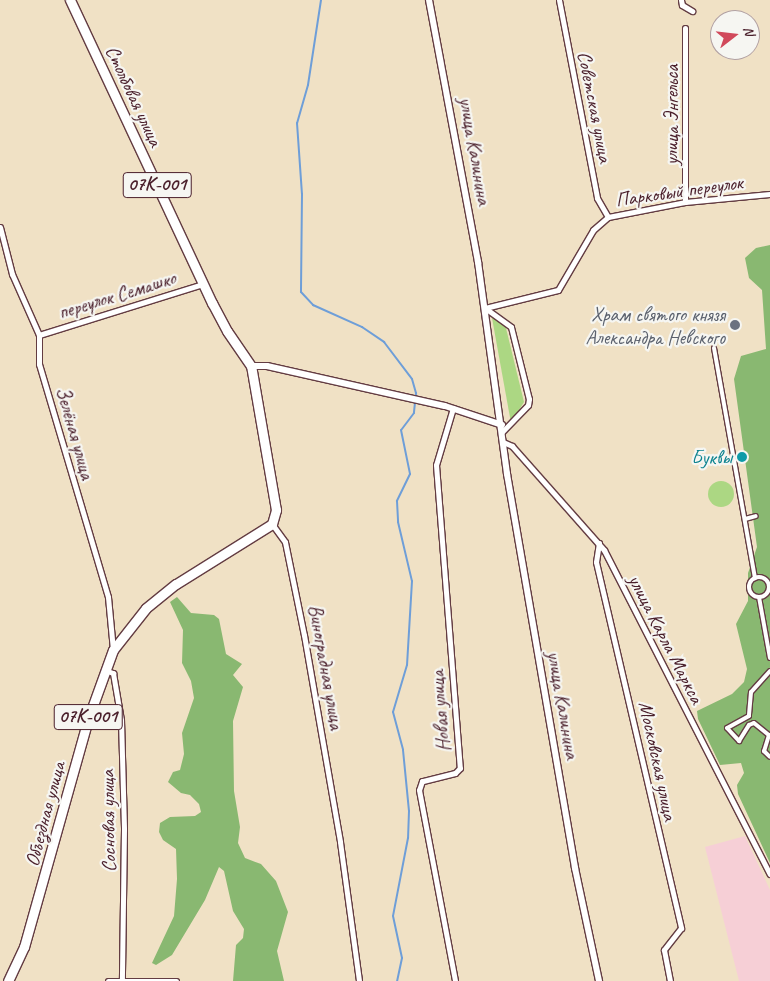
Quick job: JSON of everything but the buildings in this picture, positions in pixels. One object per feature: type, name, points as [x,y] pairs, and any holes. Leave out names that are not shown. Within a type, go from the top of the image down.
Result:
[{"type":"main road","name":"Столбовая улица","points":[[70,0],[203,284],[227,331],[251,366]]},
{"type":"main road","name":"07К-001","points":[[251,366],[275,496],[276,510],[272,524]]},
{"type":"main road","name":"Объездная улица","points":[[8,981],[30,930],[104,670],[113,650],[146,608],[169,590],[272,524]]},
{"type":"street","name":"улица Калинина","points":[[429,0],[455,128],[485,308],[503,442],[566,819],[598,981]]},
{"type":"street","name":"Советская улица","points":[[559,0],[597,198],[608,217]]},
{"type":"street","points":[[681,0],[682,5],[692,12]]},
{"type":"street","name":"улица Энгельса","points":[[685,28],[685,202]]},
{"type":"street","name":"Парковый переулок","points":[[485,308],[558,290],[565,283],[593,230],[608,217],[685,202],[770,194]]},
{"type":"street","name":"Зелёная улица","points":[[0,227],[12,274],[39,335],[39,364],[108,597],[113,650]]},
{"type":"street","name":"переулок Семашко","points":[[39,335],[203,284]]},
{"type":"street","points":[[251,366],[267,366],[453,408],[502,429],[528,405],[529,399],[511,327],[485,308]]},
{"type":"street","points":[[714,348],[756,578],[749,588],[752,594],[759,597]]},
{"type":"street","name":"Новая улица","points":[[453,408],[436,466],[460,768],[455,773],[422,782],[419,790],[455,981]]},
{"type":"street","name":"улица Карла Маркса","points":[[503,442],[512,446],[599,543],[770,874]]},
{"type":"street","points":[[726,444],[732,443]]},
{"type":"street","points":[[734,491],[740,490]]},
{"type":"street","points":[[745,519],[756,516]]},
{"type":"street","name":"Виноградная улица","points":[[272,524],[285,542],[304,635],[340,842],[359,981]]},
{"type":"street","name":"Московская улица","points":[[599,543],[596,562],[681,928],[664,950],[670,981]]},
{"type":"street","points":[[756,578],[765,579],[769,588],[759,597]]},
{"type":"street","points":[[759,597],[770,658]]},
{"type":"street","name":"Сосновая улица","points":[[104,670],[113,673],[121,720],[124,829],[122,980]]},
{"type":"street","points":[[770,671],[751,692],[748,716],[727,728],[739,741],[749,725],[754,723],[769,736],[764,751],[770,758]]},
{"type":"street","points":[[108,981],[176,981]]},
{"type":"shaded area","points":[[745,836],[770,890],[770,981],[739,981],[705,847]]},
{"type":"green space","points":[[770,245],[770,863],[738,794],[737,785],[744,773],[741,763],[720,765],[698,719],[697,711],[732,694],[744,682],[747,669],[736,624],[748,601],[748,573],[757,547],[734,379],[741,356],[766,349],[762,290],[749,278],[745,258],[756,248]]},
{"type":"green space","points":[[495,317],[505,324],[524,402],[511,423],[492,318]]},
{"type":"green space","points":[[721,481],[731,484],[734,494],[731,504],[721,507],[711,504],[708,494],[711,484]]},
{"type":"green space","points":[[177,597],[191,613],[214,615],[219,619],[226,654],[242,664],[233,675],[243,687],[233,721],[234,791],[240,827],[238,843],[245,858],[261,864],[276,881],[288,912],[277,951],[284,981],[233,981],[236,945],[243,938],[244,929],[233,911],[224,871],[219,867],[205,900],[172,955],[156,965],[152,963],[174,916],[177,879],[176,849],[163,840],[159,832],[160,823],[170,817],[195,816],[201,812],[199,804],[190,795],[181,793],[168,782],[173,772],[180,770],[184,754],[182,733],[194,698],[191,681],[182,663],[183,630],[170,602]]},
{"type":"waterway","points":[[321,0],[308,85],[297,123],[302,194],[301,292],[313,305],[362,327],[384,342],[412,379],[416,393],[414,413],[401,430],[410,474],[397,501],[398,522],[412,581],[407,665],[393,712],[403,750],[409,811],[408,838],[393,916],[402,958],[397,981]]},
{"type":"place","name":"Храм святого князя Александра Невского","points":[[735,325]]},
{"type":"place","name":"Буквы","points":[[742,457]]}]
